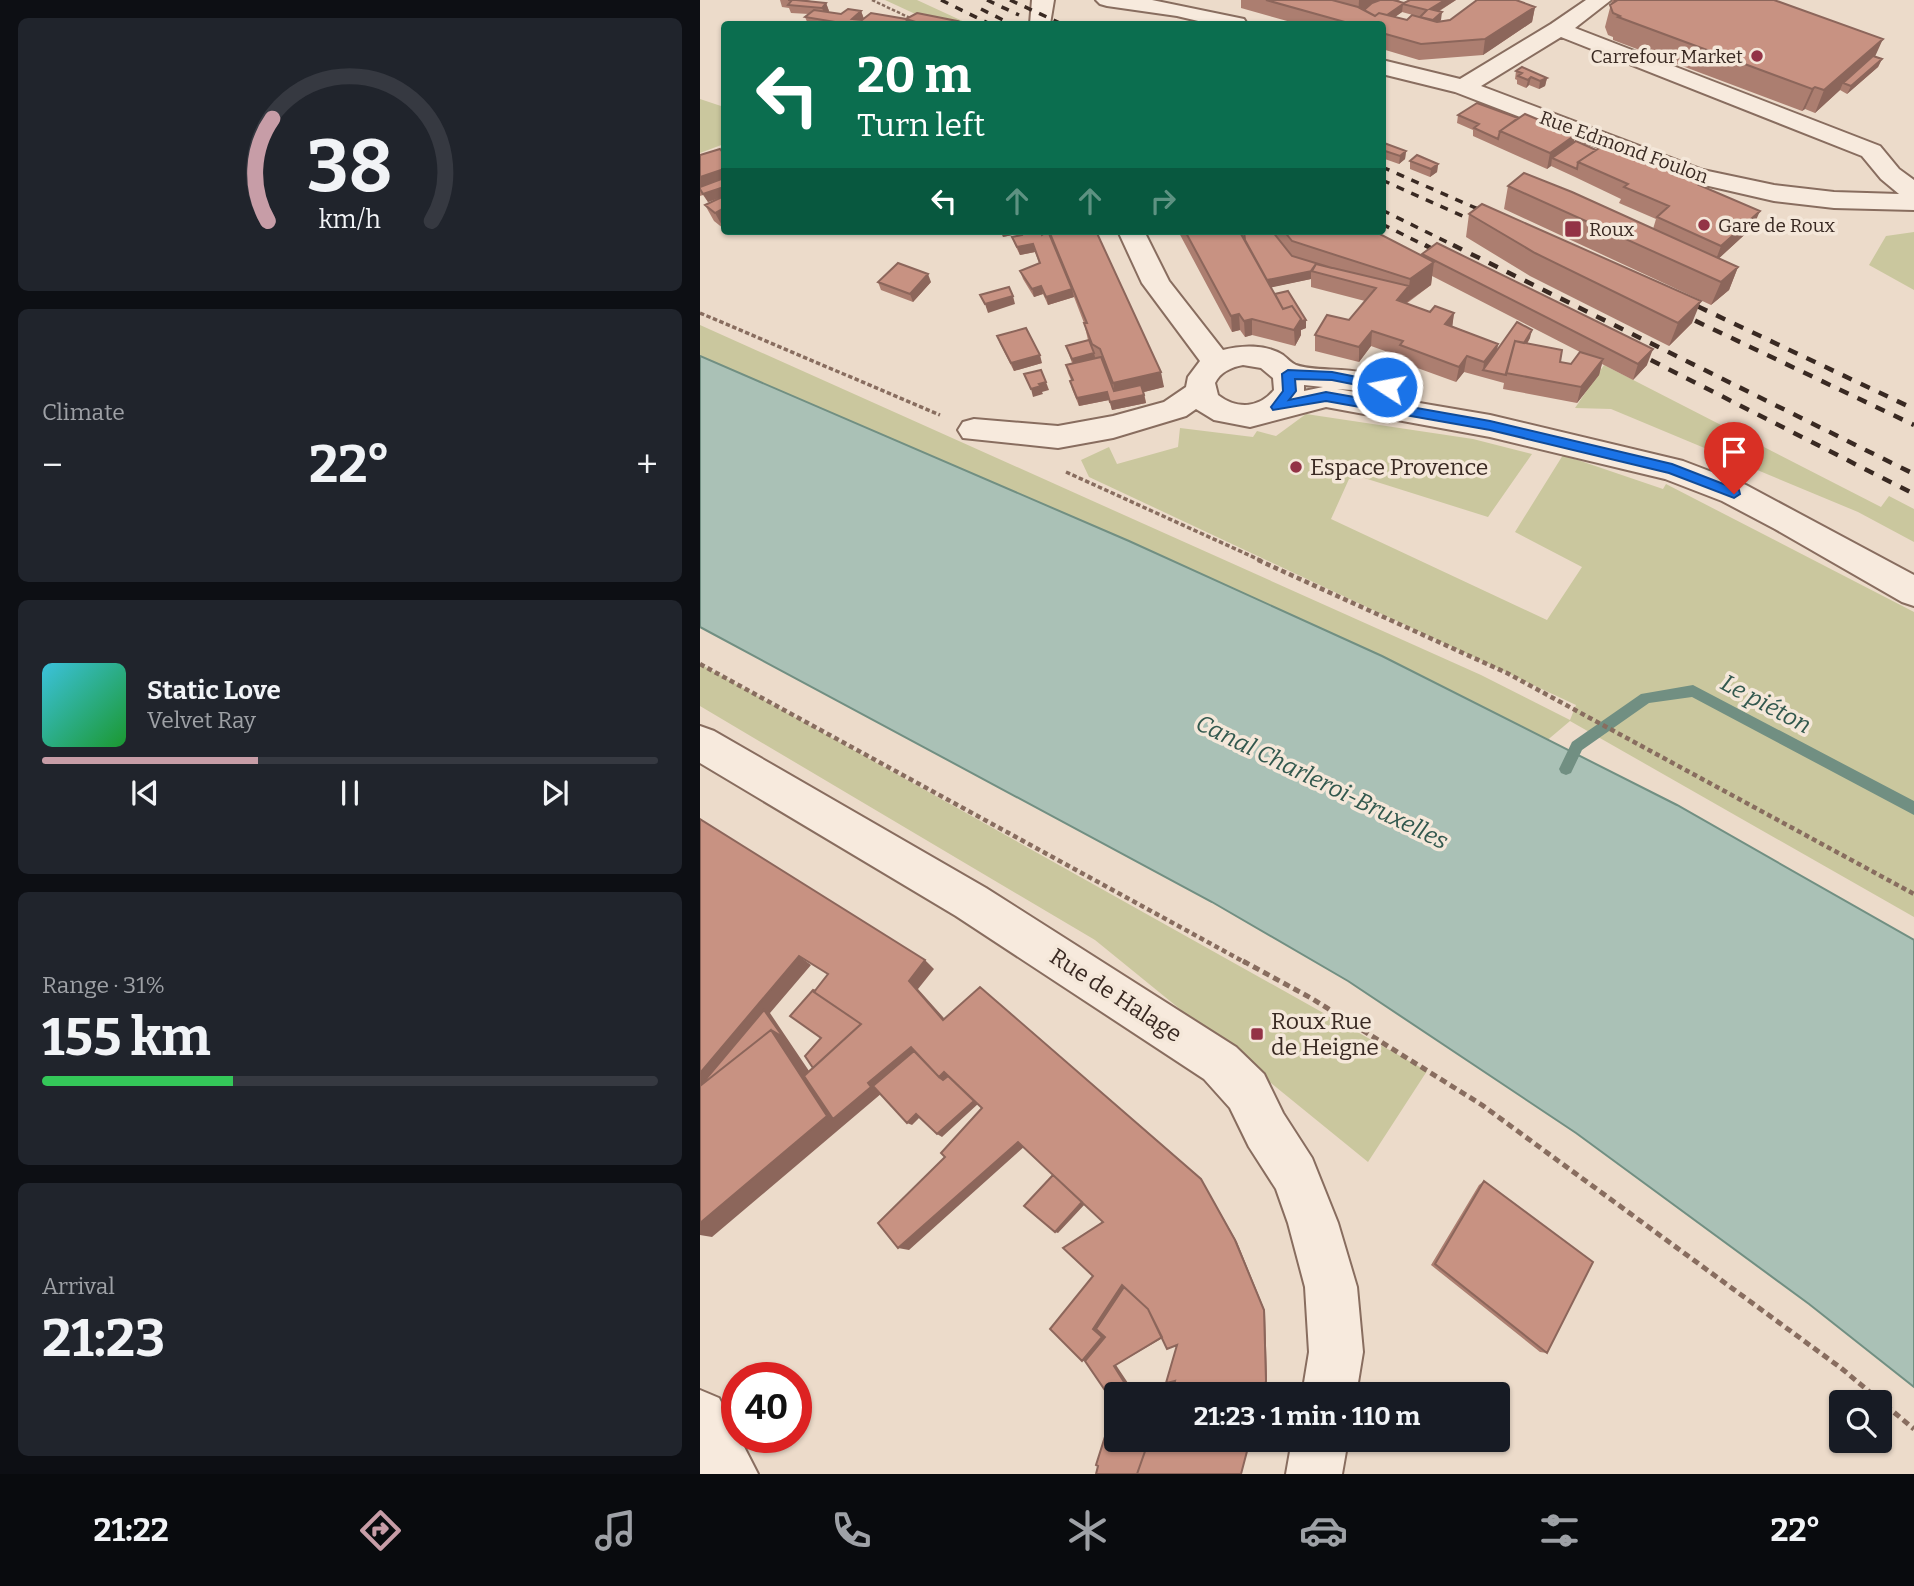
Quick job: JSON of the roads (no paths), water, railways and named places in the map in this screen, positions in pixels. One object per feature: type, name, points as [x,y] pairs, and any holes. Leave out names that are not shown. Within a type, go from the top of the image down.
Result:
[{"type":"street","points":[[1040,21],[1043,0]]},
{"type":"street","points":[[1107,0],[1177,10],[1223,21]]},
{"type":"street","points":[[1463,87],[1559,29],[1600,0]]},
{"type":"street","points":[[1559,29],[1871,151],[1890,174],[1914,193]]},
{"type":"street","name":"Rue Edmond Foulon","points":[[1386,68],[1463,87],[1696,176],[1774,193],[1822,199],[1914,202]]},
{"type":"street","points":[[1133,235],[1156,283],[1217,362]]},
{"type":"street","points":[[974,430],[1058,437],[1113,427],[1175,408],[1200,392],[1203,376],[1217,362],[1243,355],[1257,356],[1280,366],[1288,374],[1289,391],[1278,407]]},
{"type":"street","points":[[1288,374],[1332,376],[1609,432],[1684,450],[1802,502],[1914,562]]},
{"type":"street","points":[[1200,392],[1212,408],[1223,413]]},
{"type":"street","points":[[1158,414],[1223,413],[1251,416],[1326,397],[1490,426],[1672,469],[1734,494],[1787,520],[1914,592]]},
{"type":"street","name":"Rue de Halage","points":[[700,743],[971,902],[1220,1063],[1247,1091],[1266,1130],[1295,1175],[1313,1223],[1331,1287],[1336,1352],[1331,1382]]},
{"type":"street","points":[[700,1417],[730,1474]]},
{"type":"street","points":[[1314,1474],[1318,1452]]},
{"type":"water","name":"Canal Charleroi-Bruxelles","points":[[700,356],[1129,541],[1382,656],[1677,805],[1914,940],[1914,1387],[1809,1304],[1576,1133],[1348,981],[1212,902],[700,627]]},
{"type":"waterway","name":"Le piéton","points":[[1566,769],[1577,746],[1646,698],[1693,691],[1914,808]]},
{"type":"railway","points":[[941,0],[984,21]]},
{"type":"railway","points":[[987,0],[1019,15]]},
{"type":"railway","points":[[1010,0],[1056,21]]},
{"type":"railway","points":[[981,9],[1005,21]]},
{"type":"railway","points":[[1386,169],[1494,216]]},
{"type":"railway","points":[[1386,182],[1485,226]]},
{"type":"railway","points":[[1386,212],[1457,247]]},
{"type":"railway","points":[[1386,226],[1428,247]]},
{"type":"railway","points":[[1425,245],[1446,256]]},
{"type":"railway","points":[[1453,245],[1914,474]]},
{"type":"railway","points":[[1680,298],[1914,409]]},
{"type":"railway","points":[[1677,312],[1914,425]]},
{"type":"railway","points":[[1633,351],[1914,494]]},
{"type":"place","name":"Carrefour Market","points":[[1757,56]]},
{"type":"place","name":"Gare de Roux","points":[[1704,225]]},
{"type":"place","name":"Roux","points":[[1573,229]]},
{"type":"place","name":"Espace Provence","points":[[1296,467]]},
{"type":"place","name":"Roux Rue de Heigne","points":[[1257,1034]]}]
